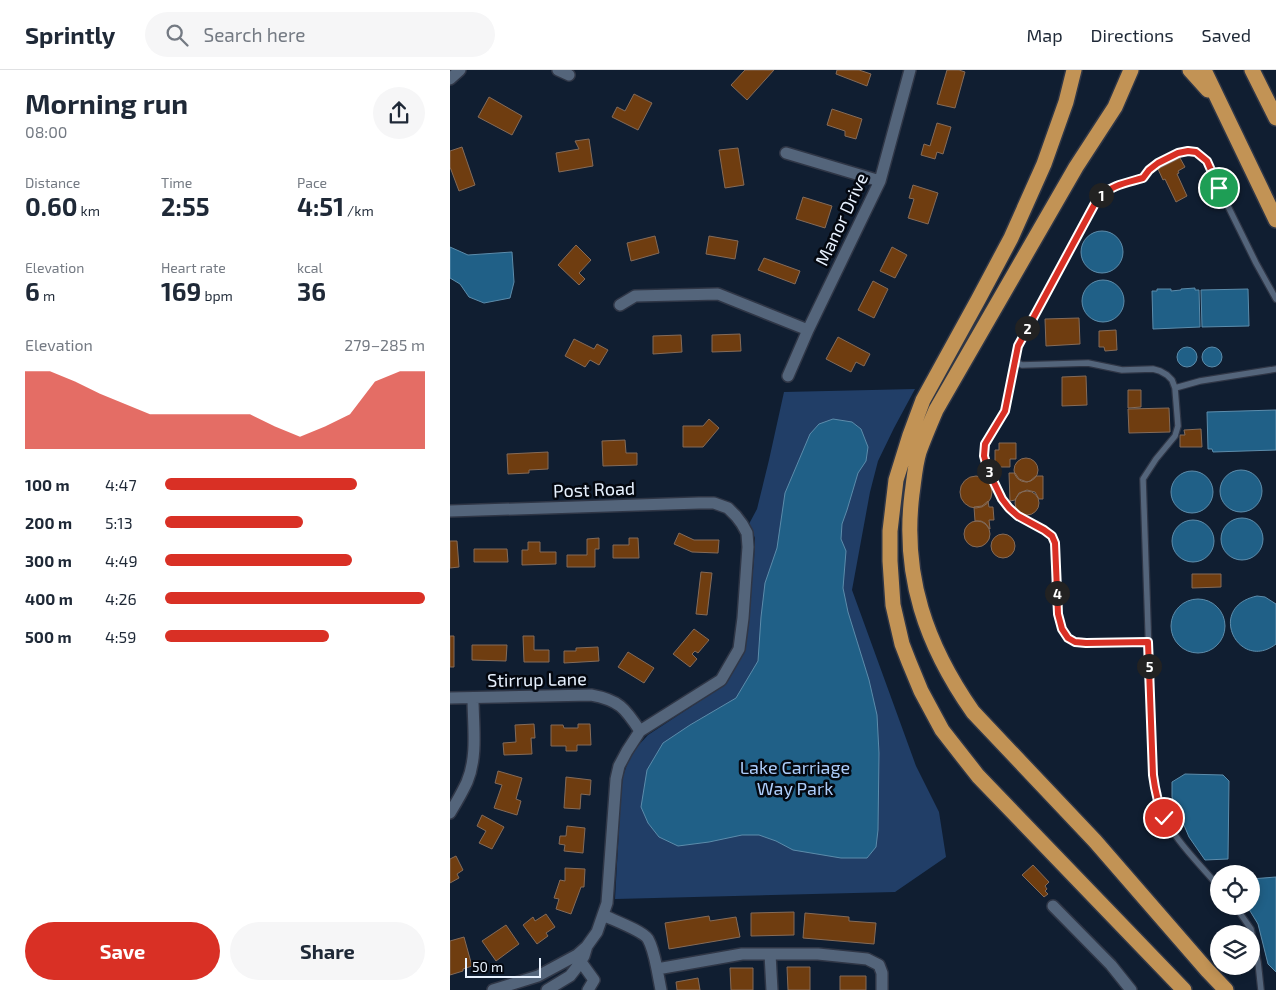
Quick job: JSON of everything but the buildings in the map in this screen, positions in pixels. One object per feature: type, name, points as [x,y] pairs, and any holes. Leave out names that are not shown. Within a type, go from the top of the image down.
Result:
[{"type":"highway","points":[[1074,70],[1066,102],[1044,164],[1011,238],[923,400],[910,435],[896,480],[890,531],[893,605],[908,662],[921,692],[942,730],[978,776],[1184,990]]},
{"type":"highway","points":[[1131,70],[1115,108],[1076,167],[936,410],[919,453],[914,483],[909,528],[911,563],[920,606],[932,640],[942,663],[973,712],[1095,841],[1226,990]]},
{"type":"highway","points":[[1190,70],[1220,102]]},
{"type":"highway","points":[[1204,70],[1276,220]]},
{"type":"highway","points":[[1252,70],[1276,118]]},
{"type":"street","points":[[450,79],[460,70]]},
{"type":"street","points":[[558,70],[569,75]]},
{"type":"street","name":"Manor Drive","points":[[788,376],[808,330],[880,181],[910,70]]},
{"type":"street","points":[[786,153],[880,181]]},
{"type":"street","points":[[620,305],[635,296],[718,294],[808,330]]},
{"type":"street","name":"Post Road","points":[[450,511],[699,502],[714,503],[728,508],[736,516],[747,533],[748,547],[739,649],[721,680],[640,732]]},
{"type":"street","name":"Stirrup Lane","points":[[450,698],[591,695],[605,698],[620,705],[640,732]]},
{"type":"street","points":[[450,813],[468,781],[472,765],[474,746],[473,698]]},
{"type":"street","points":[[547,990],[570,976],[580,962],[603,915],[607,903],[616,778],[627,751],[640,732]]},
{"type":"street","points":[[1053,906],[1111,965],[1131,990]]},
{"type":"street","points":[[603,915],[647,937],[657,969],[660,990]]},
{"type":"street","points":[[493,990],[506,988],[538,976],[577,955],[587,946]]},
{"type":"street","points":[[657,969],[742,954],[818,954],[867,959],[879,965],[882,974],[882,990]]},
{"type":"street","points":[[770,954],[772,990]]},
{"type":"street","points":[[580,962],[594,980],[588,990]]},
{"type":"lane","points":[[1148,642],[1086,643],[1075,642],[1068,638],[1062,629],[1058,614],[1055,543],[1052,536],[1018,516],[1009,508],[1002,499],[988,470],[984,456],[985,444],[1005,411],[1018,346],[1099,196],[1108,189],[1120,184],[1143,178],[1158,163],[1178,153],[1188,151],[1196,152],[1207,161],[1276,300]]},
{"type":"lane","points":[[1014,362],[1022,365],[1088,364],[1122,370],[1152,369],[1160,371],[1172,380],[1175,388],[1178,426],[1175,436],[1156,459],[1143,479],[1153,775],[1158,804],[1164,818],[1177,838],[1210,876]]},
{"type":"lane","points":[[1175,388],[1276,369]]},
{"type":"lane","points":[[1241,915],[1250,929],[1256,954],[1260,990]]},
{"type":"green space","name":"Lake Carriage Way Park","points":[[915,389],[878,461],[870,492],[852,590],[916,766],[939,812],[946,857],[895,892],[615,899],[621,793],[623,776],[628,762],[635,749],[648,735],[723,684],[743,653],[747,634],[755,538],[749,524],[757,509],[784,392]]},
{"type":"shaded area","points":[[1106,231],[1114,234],[1120,240],[1123,252],[1120,264],[1114,270],[1098,273],[1090,270],[1084,264],[1081,248],[1084,240],[1090,234]]},
{"type":"shaded area","points":[[450,247],[468,255],[512,252],[514,282],[510,298],[484,303],[469,297],[460,284],[450,278]]},
{"type":"shaded area","points":[[1107,280],[1115,283],[1121,289],[1124,301],[1121,313],[1115,319],[1099,322],[1091,319],[1085,313],[1082,297],[1085,289],[1091,283]]},
{"type":"shaded area","points":[[1195,288],[1195,290],[1199,290],[1200,327],[1153,329],[1152,291],[1157,291],[1157,289],[1171,289],[1171,291]]},
{"type":"shaded area","points":[[1248,289],[1249,326],[1202,327],[1201,290]]},
{"type":"shaded area","points":[[1187,347],[1194,350],[1197,357],[1194,364],[1187,367],[1180,364],[1177,357],[1180,350]]},
{"type":"shaded area","points":[[1212,347],[1219,350],[1222,357],[1219,364],[1212,367],[1205,364],[1202,357],[1205,350]]},
{"type":"shaded area","points":[[1276,410],[1276,450],[1213,452],[1212,449],[1208,449],[1207,412]]},
{"type":"shaded area","points":[[833,419],[852,422],[861,429],[868,447],[866,461],[858,473],[842,524],[841,539],[846,551],[843,588],[877,715],[879,753],[876,847],[867,858],[841,858],[793,850],[759,835],[742,835],[678,846],[659,837],[648,823],[641,807],[647,770],[663,743],[736,698],[758,661],[765,583],[777,548],[785,493],[810,434],[819,424]]},
{"type":"shaded area","points":[[1237,470],[1245,470],[1256,476],[1262,491],[1256,506],[1245,512],[1237,512],[1226,506],[1220,495],[1220,487],[1226,476]]},
{"type":"shaded area","points":[[1196,471],[1204,474],[1210,480],[1213,492],[1210,504],[1204,510],[1188,513],[1180,510],[1174,504],[1171,488],[1174,480],[1180,474]]},
{"type":"shaded area","points":[[1246,518],[1254,521],[1260,527],[1263,539],[1260,551],[1254,557],[1238,560],[1230,557],[1224,551],[1221,535],[1224,527],[1230,521]]},
{"type":"shaded area","points":[[1197,520],[1205,523],[1211,529],[1214,541],[1211,553],[1205,559],[1189,562],[1181,559],[1175,553],[1172,537],[1175,529],[1181,523]]},
{"type":"shaded area","points":[[1257,596],[1265,597],[1276,604],[1276,644],[1262,651],[1250,650],[1240,644],[1233,635],[1230,624],[1233,612],[1241,602]]},
{"type":"shaded area","points":[[1198,599],[1208,601],[1217,607],[1223,616],[1225,626],[1223,636],[1217,645],[1208,651],[1198,653],[1188,651],[1179,645],[1173,636],[1171,626],[1173,616],[1179,607],[1188,601]]},
{"type":"shaded area","points":[[1185,774],[1223,775],[1229,781],[1228,859],[1205,860],[1189,837],[1172,797],[1172,782]]},
{"type":"shaded area","points":[[1276,877],[1276,972],[1268,964],[1260,925],[1252,915],[1260,915],[1260,878]]},
{"type":"route","points":[[1164,818],[1154,788],[1148,642],[1086,643],[1075,642],[1068,638],[1062,629],[1058,614],[1055,543],[1052,536],[1018,516],[1002,499],[988,470],[984,456],[985,444],[1005,411],[1018,346],[1099,196],[1108,189],[1120,184],[1143,178],[1158,163],[1178,153],[1188,151],[1196,152],[1207,161],[1219,188]]}]
